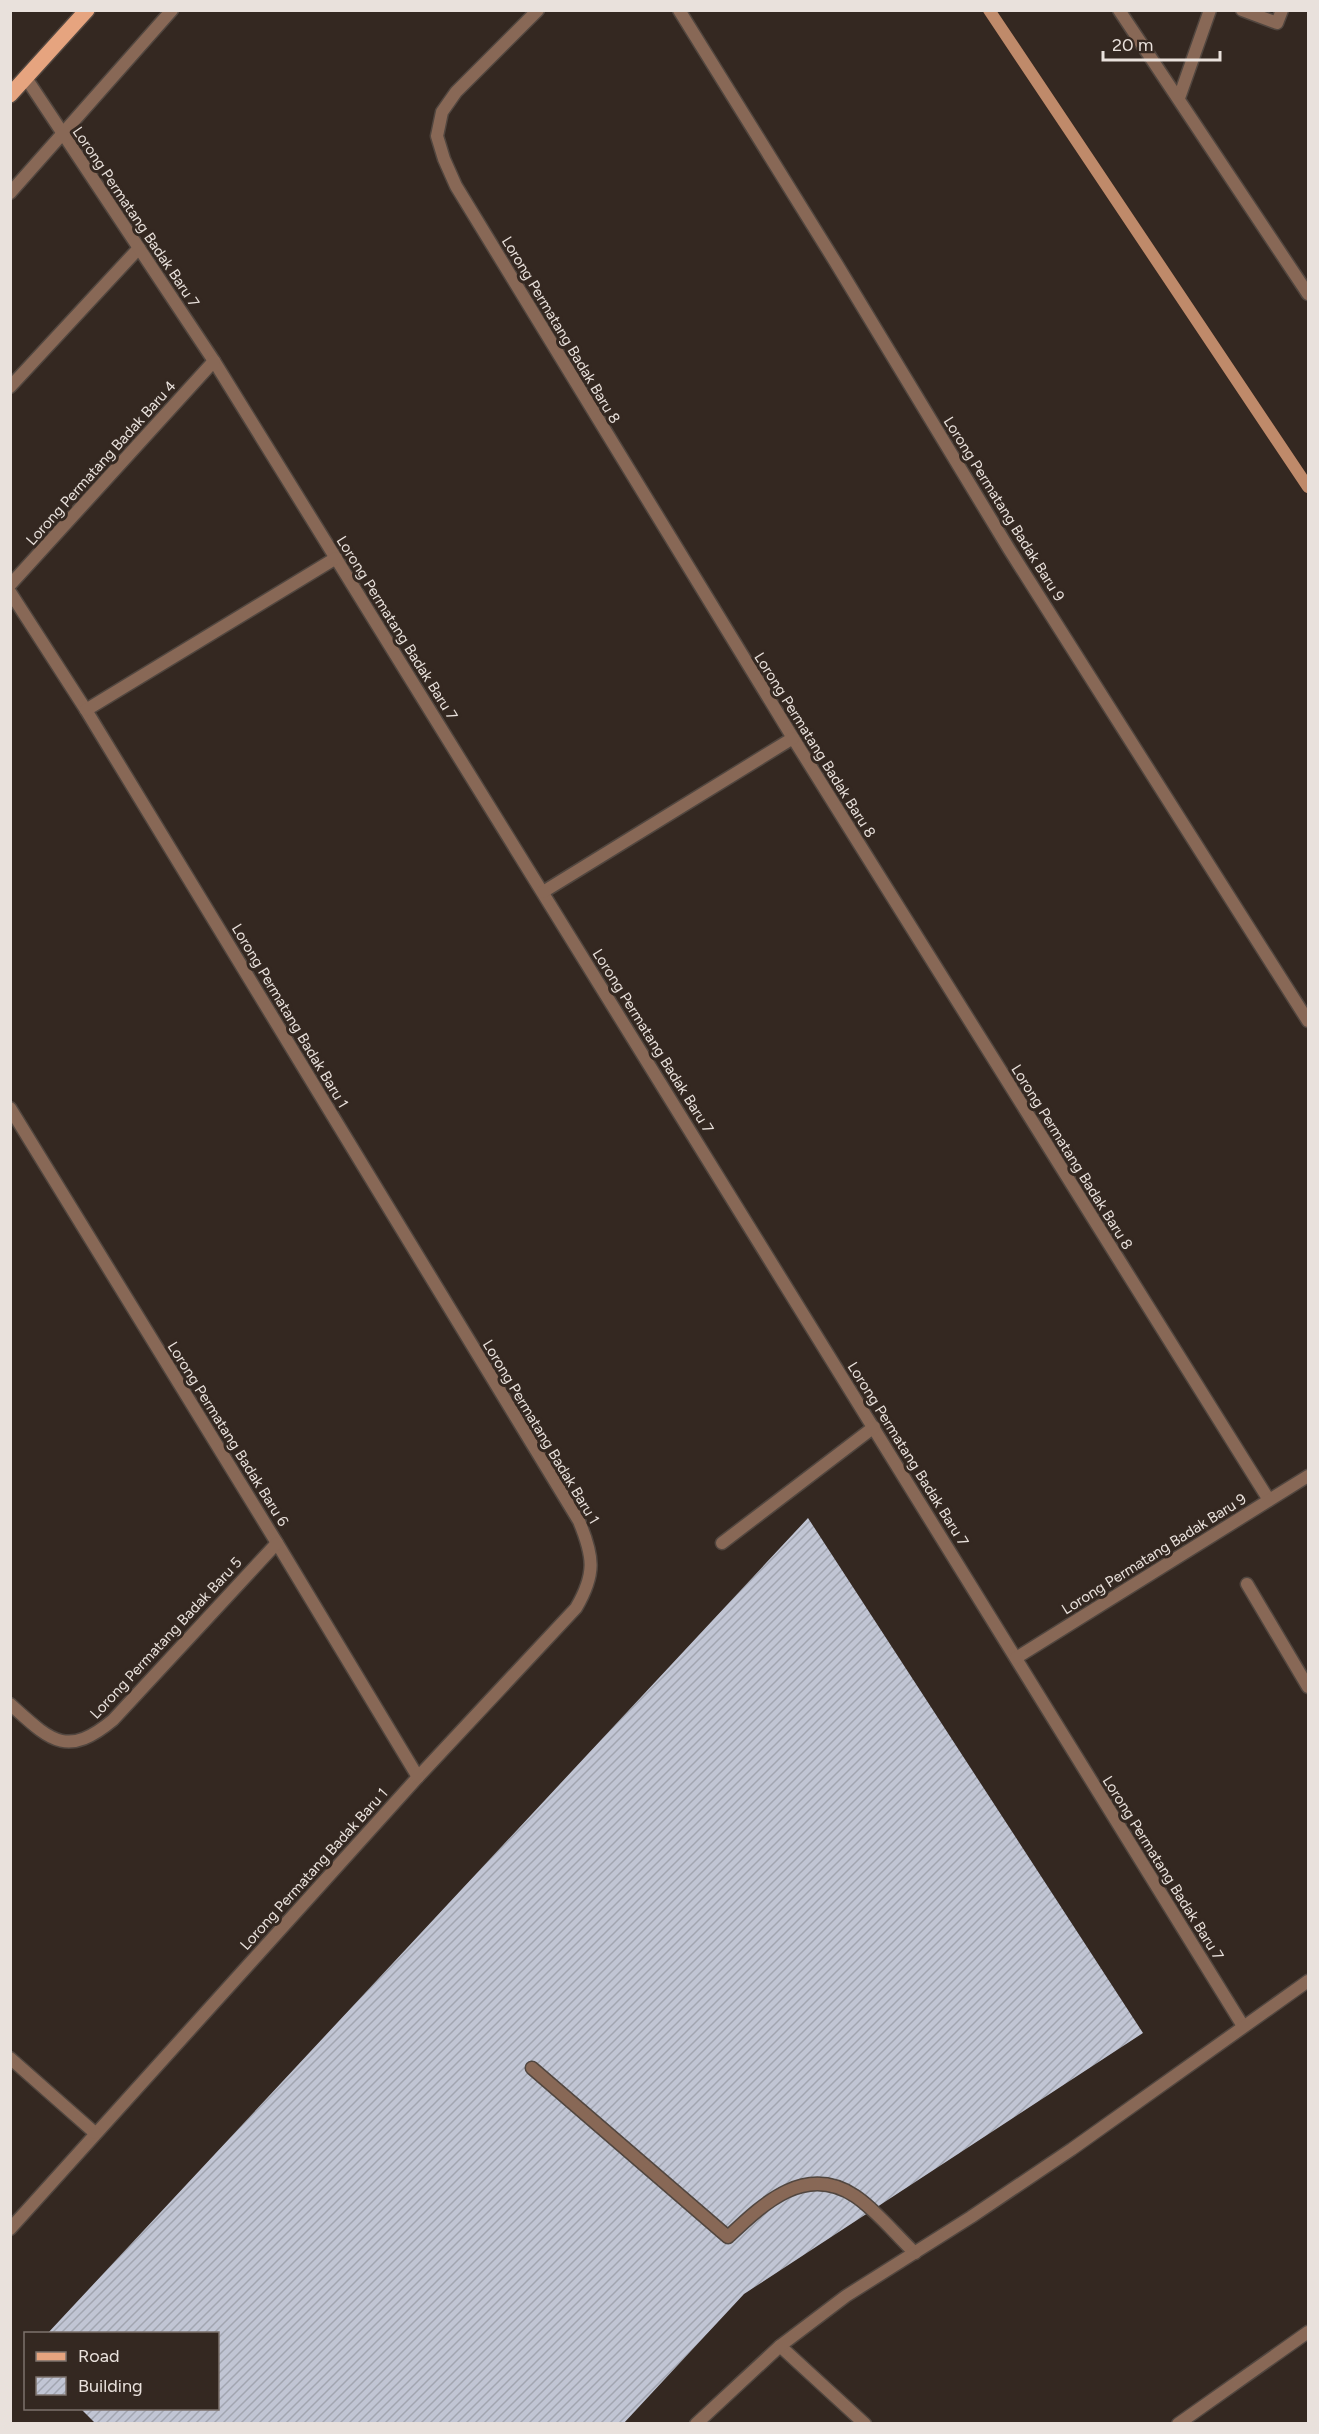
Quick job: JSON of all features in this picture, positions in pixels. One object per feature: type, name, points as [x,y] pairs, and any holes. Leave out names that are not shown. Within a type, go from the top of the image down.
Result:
[{"type":"main road","points":[[10,96],[87,10]]},
{"type":"street","points":[[10,193],[171,10]]},
{"type":"street","name":"Lorong Permatang Badak Baru 8","points":[[538,10],[456,92],[442,112],[437,136],[456,186],[793,738],[1269,1500]]},
{"type":"street","name":"Lorong Permatang Badak Baru 9","points":[[679,10],[1009,549],[1308,1021]]},
{"type":"street","points":[[1119,10],[1308,294]]},
{"type":"street","points":[[1179,98],[1210,10]]},
{"type":"street","points":[[1242,10],[1280,17]]},
{"type":"street","name":"Lorong Permatang Badak Baru 7","points":[[26,78],[214,361],[1243,2026]]},
{"type":"street","points":[[10,387],[139,248]]},
{"type":"street","name":"Lorong Permatang Badak Baru 4","points":[[10,585],[214,361]]},
{"type":"street","points":[[86,710],[336,558]]},
{"type":"street","name":"Lorong Permatang Badak Baru 1","points":[[10,592],[86,710],[579,1521],[589,1544],[592,1567],[587,1589],[576,1608],[418,1777],[10,2229]]},
{"type":"street","points":[[543,892],[793,738]]},
{"type":"street","name":"Lorong Permatang Badak Baru 6","points":[[10,1108],[418,1777]]},
{"type":"street","points":[[722,1543],[874,1427]]},
{"type":"street","name":"Lorong Permatang Badak Baru 9","points":[[1016,1658],[1308,1476]]},
{"type":"street","name":"Lorong Permatang Badak Baru 5","points":[[10,1704],[53,1740],[78,1741],[98,1733],[113,1720],[277,1543]]},
{"type":"street","points":[[1247,1584],[1308,1687]]},
{"type":"street","points":[[696,2424],[780,2346],[846,2296],[1072,2149],[1243,2026],[1307,1984]]},
{"type":"street","points":[[10,2058],[96,2133]]},
{"type":"street","points":[[532,2068],[728,2237],[759,2207],[789,2190],[812,2183],[836,2185],[857,2197],[915,2253]]},
{"type":"street","points":[[1178,2424],[1308,2332]]},
{"type":"street","points":[[780,2346],[866,2424]]},
{"type":"building","points":[[808,1518],[1143,2033],[744,2294],[623,2424],[96,2424],[82,2410],[219,2410],[219,2332],[49,2332]]},
{"type":"waterway","points":[[989,10],[1308,487]]}]
